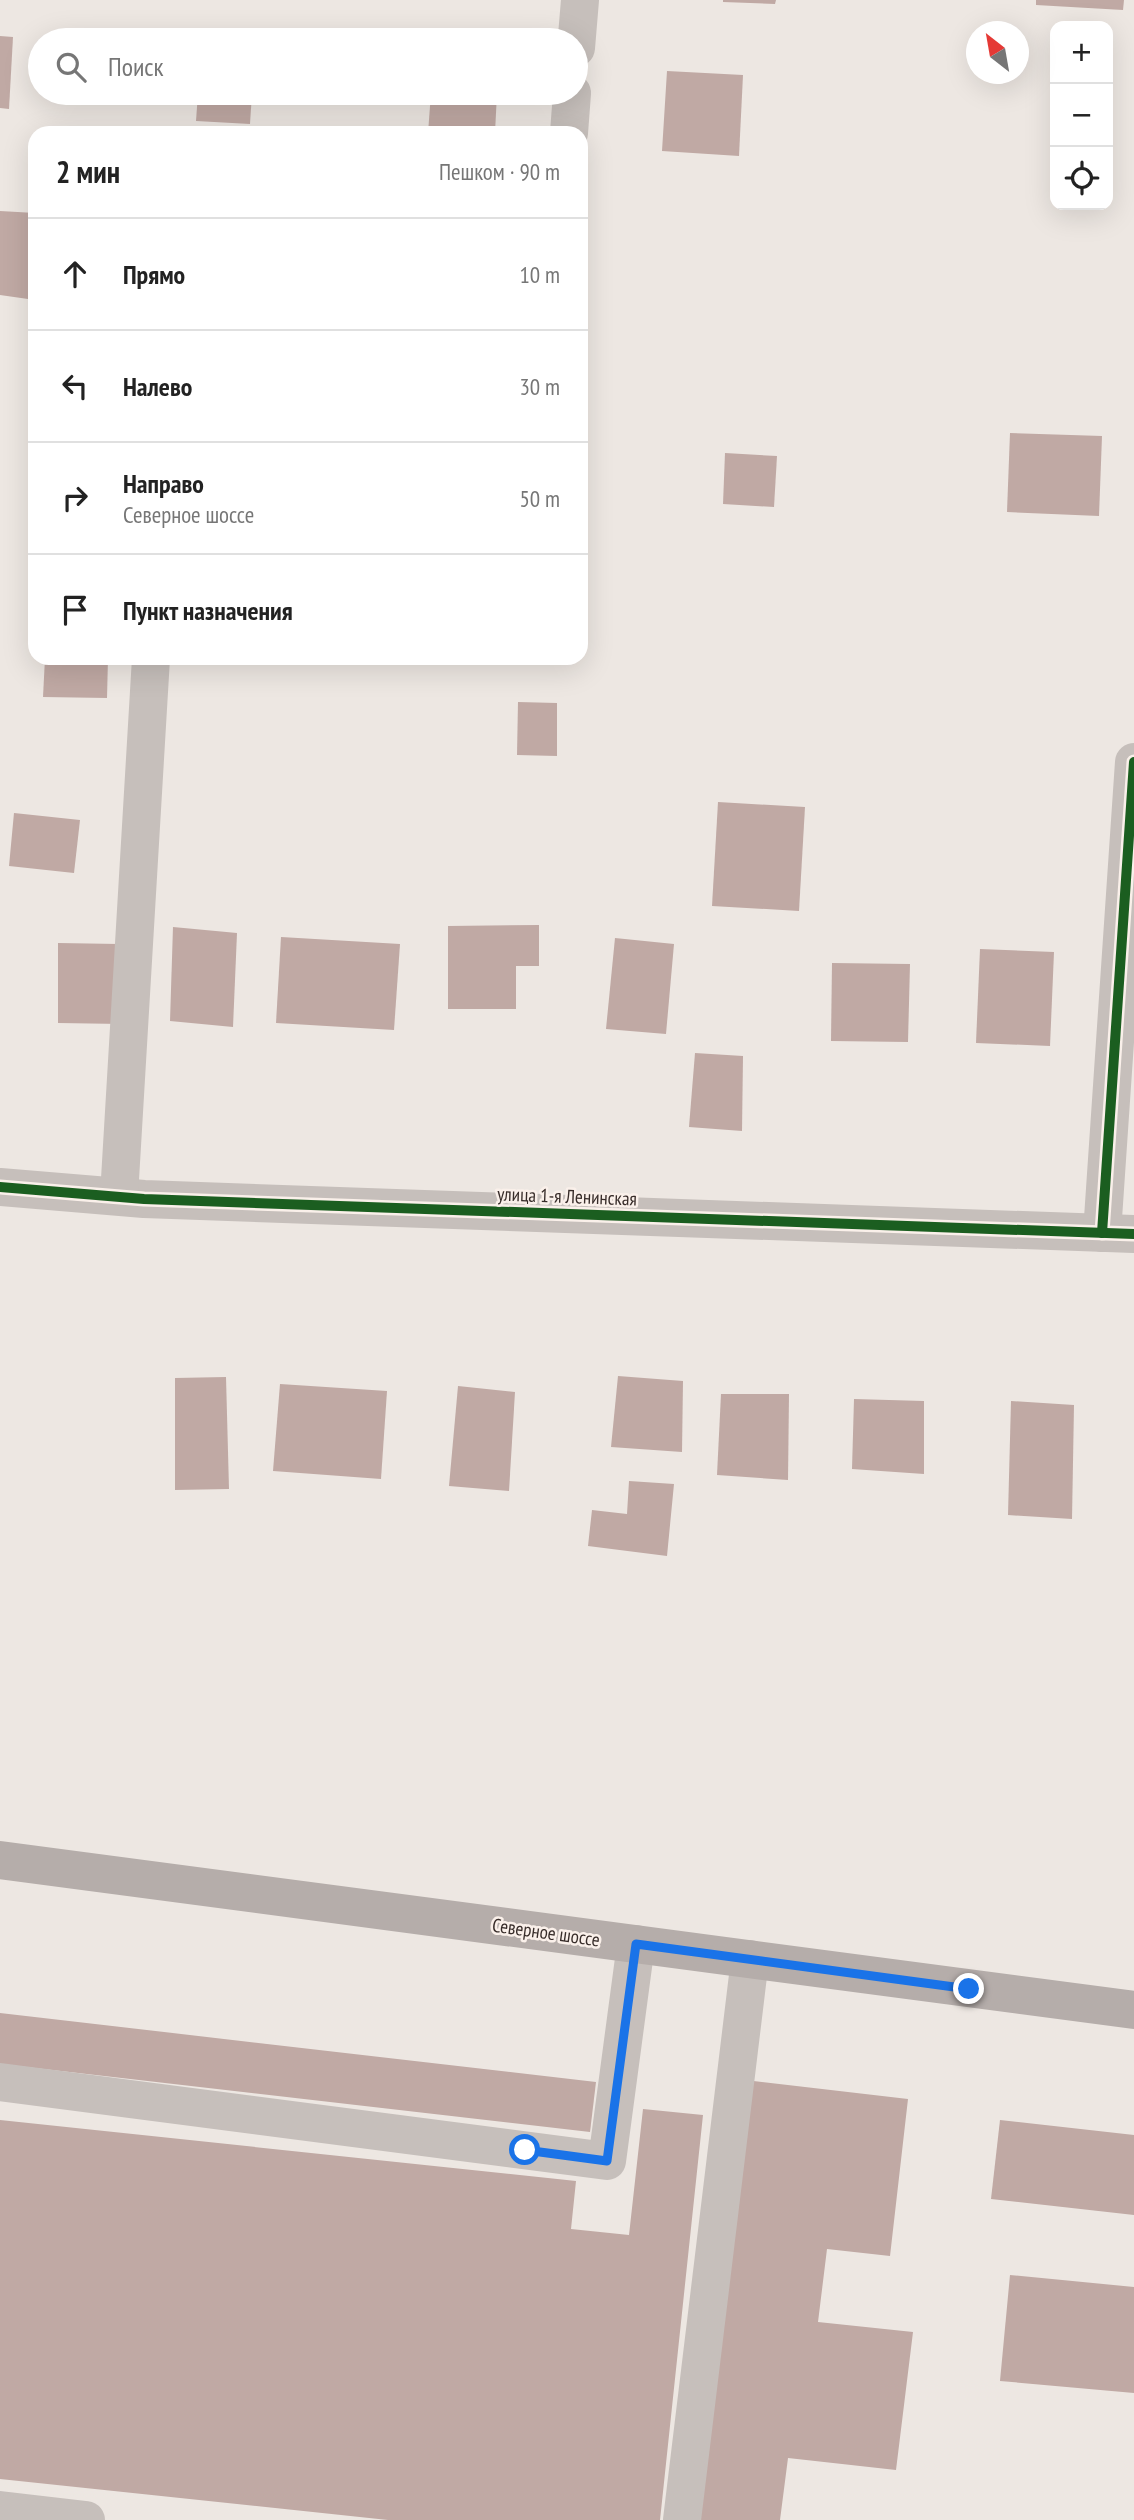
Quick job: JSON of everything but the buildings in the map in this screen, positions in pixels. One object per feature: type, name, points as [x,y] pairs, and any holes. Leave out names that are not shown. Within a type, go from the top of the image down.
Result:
[{"type":"main road","name":"Северное шоссе","points":[[0,1860],[1134,2010]]},
{"type":"street","points":[[578,28],[580,0]]},
{"type":"street","points":[[570,126],[571,105]]},
{"type":"street","points":[[119,1196],[151,665]]},
{"type":"street","points":[[1118,1233],[1134,762]]},
{"type":"street","name":"улица 1-я Ленинская","points":[[0,1187],[119,1196],[1118,1233]]},
{"type":"street","points":[[0,2082],[607,2161],[636,1944]]},
{"type":"street","points":[[682,2520],[750,1959]]},
{"type":"street","points":[[0,2510],[86,2520]]},
{"type":"cycle path","points":[[1102,1233],[1134,762]]},
{"type":"cycle path","points":[[0,1187],[144,1199],[1134,1234]]},
{"type":"route","points":[[525,2150],[607,2161],[636,1944],[969,1989]]}]
